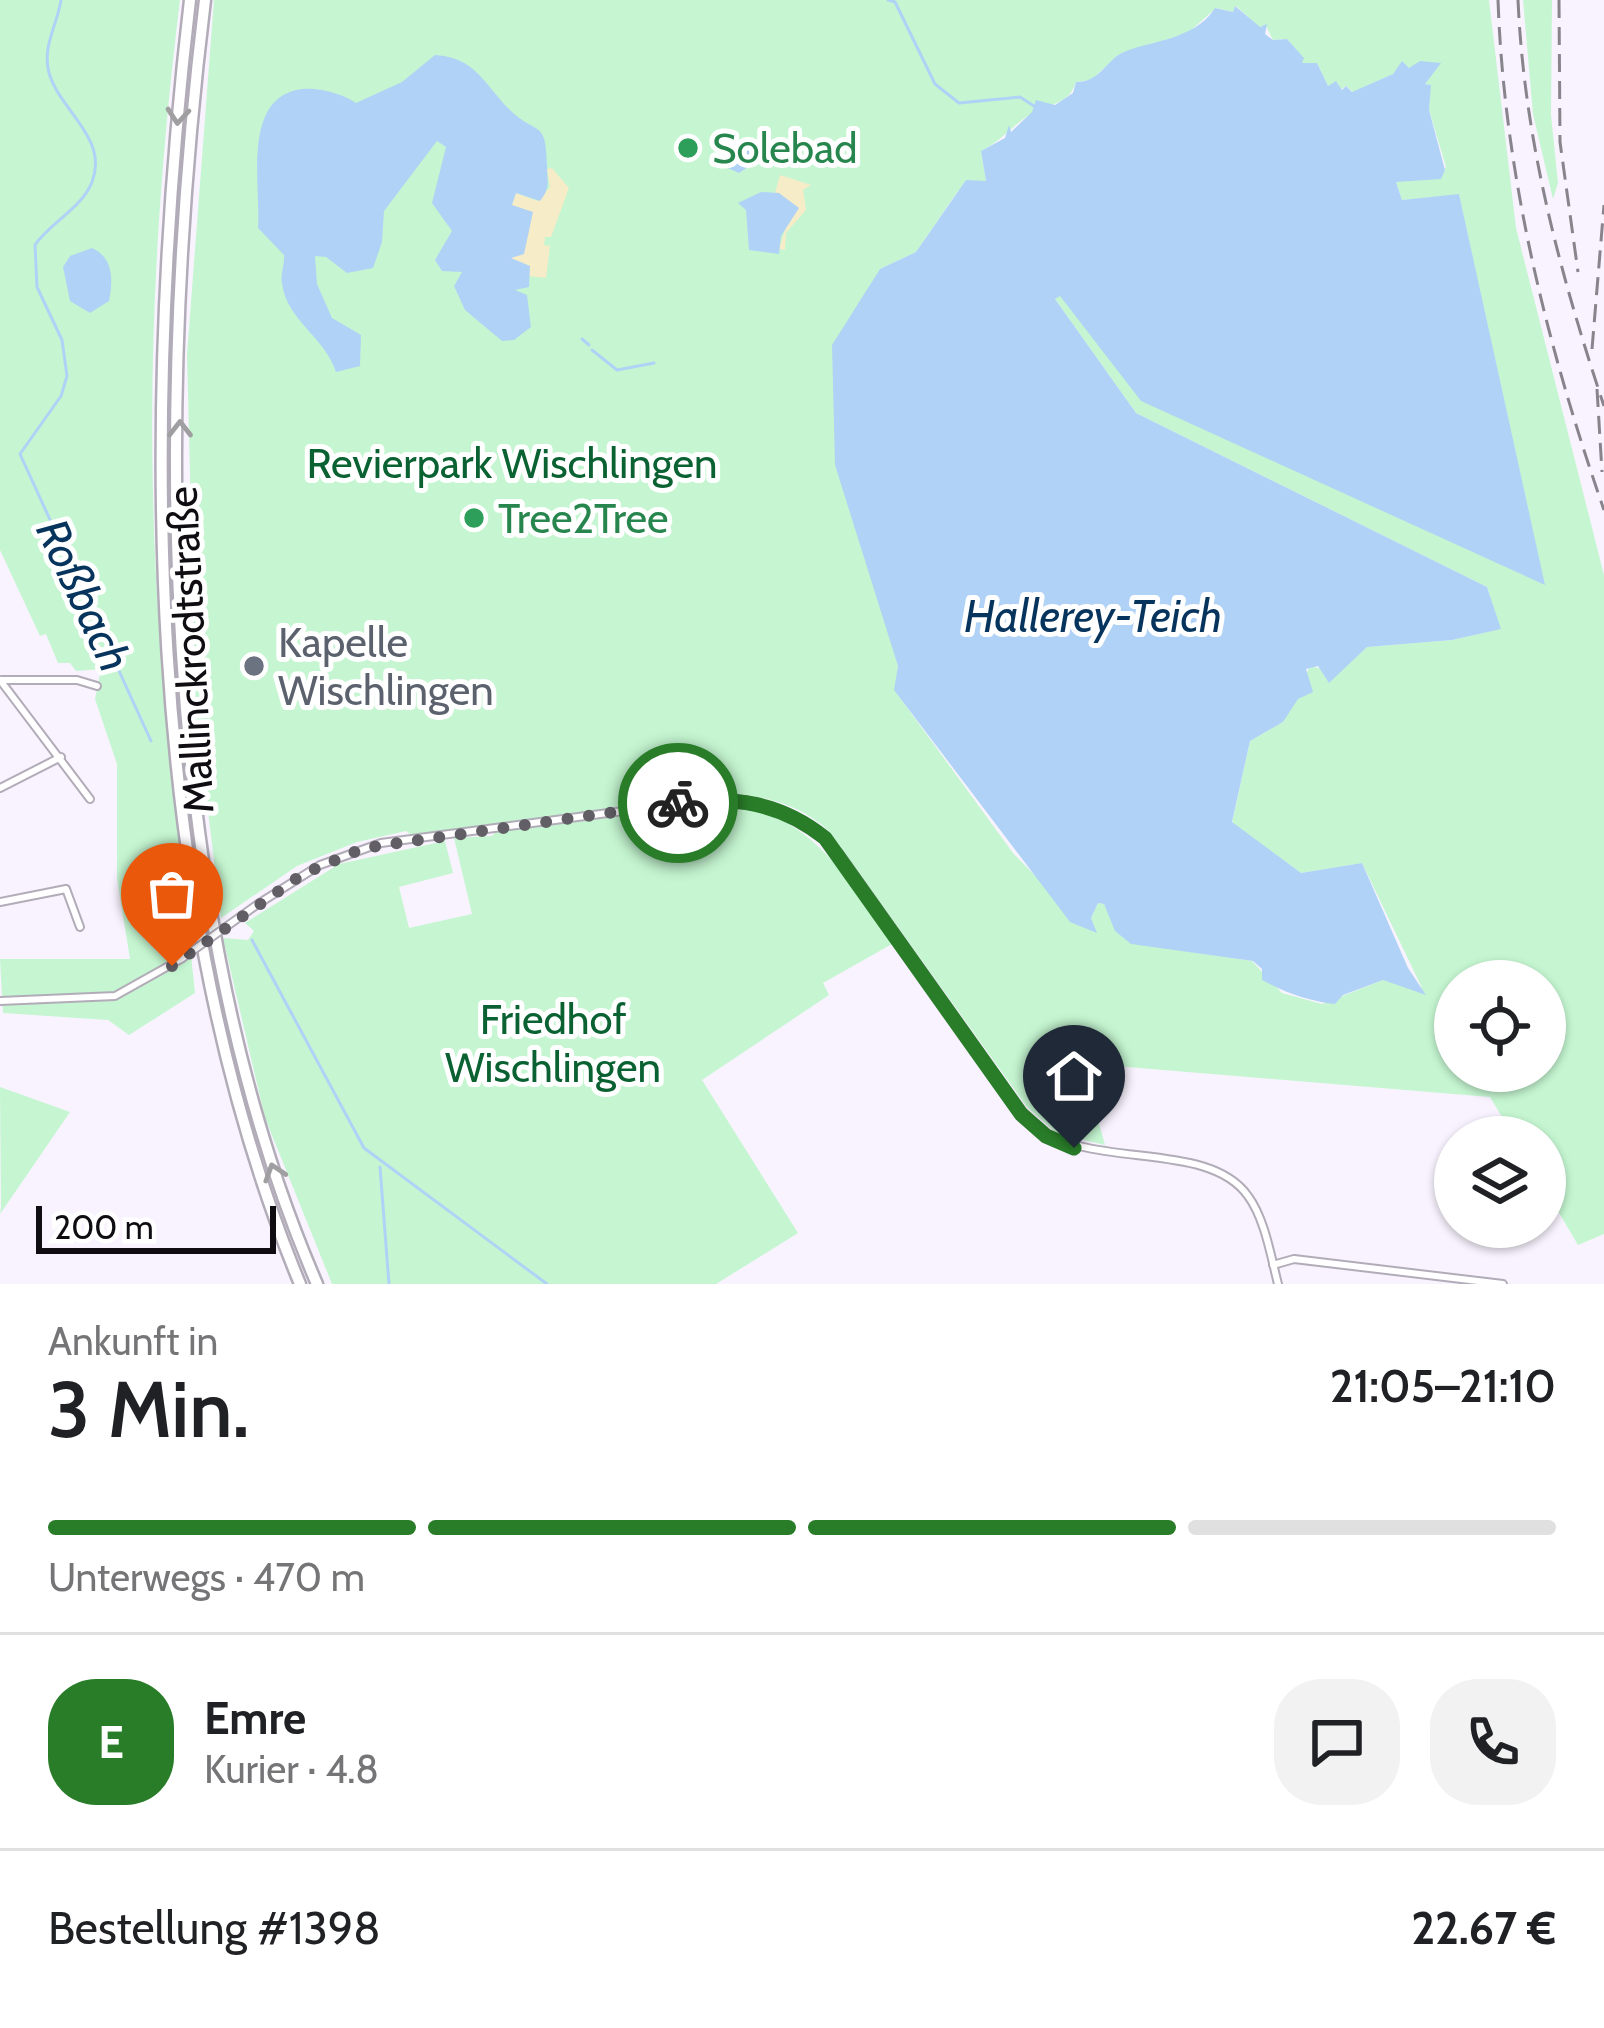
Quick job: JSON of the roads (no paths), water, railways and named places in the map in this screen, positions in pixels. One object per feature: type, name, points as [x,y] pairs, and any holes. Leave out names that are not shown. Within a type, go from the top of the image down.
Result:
[{"type":"highway","name":"Mallinckrodtstraße","points":[[190,0],[169,230],[165,385],[165,505],[177,739],[197,914],[218,1023],[248,1142],[300,1284]]},
{"type":"highway","name":"Mallinckrodtstraße","points":[[205,0],[183,231],[179,354],[184,644],[195,791],[220,961],[242,1061],[271,1162],[317,1283]]},
{"type":"street","points":[[0,666],[3,679],[90,799]]},
{"type":"street","points":[[3,679],[86,681],[97,686]]},
{"type":"street","points":[[0,788],[61,758]]},
{"type":"street","points":[[0,1001],[115,996],[181,959],[329,861],[390,841],[691,802],[745,800],[804,821],[839,853],[1032,1125],[1074,1148],[1189,1165],[1232,1179],[1256,1211],[1279,1284]]},
{"type":"street","points":[[0,902],[65,890],[80,928]]},
{"type":"street","points":[[1273,1265],[1294,1259],[1503,1284]]},
{"type":"water","name":"Hallerey-Teich","points":[[1235,6],[1260,27],[1267,24],[1265,34],[1273,40],[1287,39],[1304,58],[1302,63],[1317,63],[1328,86],[1336,81],[1342,90],[1346,86],[1352,92],[1393,74],[1402,61],[1409,68],[1420,61],[1441,63],[1425,84],[1431,85],[1429,110],[1445,170],[1441,179],[1396,182],[1402,200],[1459,194],[1545,585],[1141,401],[1060,296],[1055,299],[1136,413],[1487,587],[1501,629],[1452,640],[1367,647],[1329,683],[1318,666],[1306,669],[1313,692],[1298,699],[1283,722],[1250,741],[1232,822],[1301,873],[1362,863],[1408,968],[1426,995],[1383,980],[1343,995],[1335,1004],[1316,1001],[1262,980],[1262,969],[1253,961],[1131,944],[1115,931],[1104,904],[1098,903],[1091,918],[1097,933],[1070,922],[894,690],[898,666],[835,465],[832,345],[880,269],[916,252],[966,180],[986,181],[981,151],[1005,138],[1009,125],[1011,132],[1032,112],[1036,100],[1055,105],[1073,93],[1076,82],[1096,76],[1120,54],[1195,28],[1215,8],[1233,12]]},
{"type":"water","points":[[435,55],[470,67],[545,140],[546,192],[540,201],[516,193],[512,205],[533,212],[524,254],[511,258],[530,266],[529,287],[515,290],[527,295],[531,327],[514,340],[502,341],[465,310],[454,286],[462,272],[442,271],[435,260],[452,231],[432,203],[446,147],[437,141],[384,211],[382,242],[373,268],[347,273],[326,257],[315,256],[317,284],[332,318],[361,335],[360,366],[336,372],[285,296],[284,255],[258,228],[262,125],[283,95],[316,89],[356,103],[402,82]]},
{"type":"water","points":[[730,139],[760,148],[754,163],[739,173],[719,164]]},
{"type":"water","points":[[761,192],[779,193],[799,208],[781,236],[779,254],[749,250],[746,210],[738,203]]},
{"type":"water","points":[[92,248],[108,264],[111,286],[109,301],[90,313],[70,301],[63,267],[70,256]]},
{"type":"waterway","name":"Roßbach","points":[[61,0],[49,45],[49,73],[89,138],[95,166],[81,200],[35,245],[37,287],[62,340],[67,376],[61,396],[20,454],[151,741]]},
{"type":"waterway","points":[[888,0],[895,2],[935,84],[959,103],[1020,97],[1034,106]]},
{"type":"waterway","points":[[582,339],[589,345]]},
{"type":"waterway","points":[[592,350],[617,370],[654,363]]},
{"type":"waterway","name":"Roßbach","points":[[252,940],[364,1148],[547,1284]]},
{"type":"waterway","points":[[380,1167],[389,1284]]},
{"type":"railway","points":[[1498,0],[1509,130],[1532,259],[1564,386],[1604,510]]},
{"type":"railway","points":[[1518,0],[1536,155],[1573,307],[1604,406]]},
{"type":"railway","points":[[1559,0],[1560,142],[1578,272]]},
{"type":"railway","points":[[1592,349],[1604,205]]},
{"type":"railway","points":[[1597,389],[1602,472]]},
{"type":"place","name":"Solebad","points":[[688,148]]},
{"type":"place","name":"Tree2Tree","points":[[474,518]]},
{"type":"place","name":"Kapelle Wischlingen","points":[[254,666]]},
{"type":"park label","name":"Revierpark Wischlingen","points":[[512,463]]},
{"type":"park label","name":"Friedhof Wischlingen","points":[[553,1043]]}]
